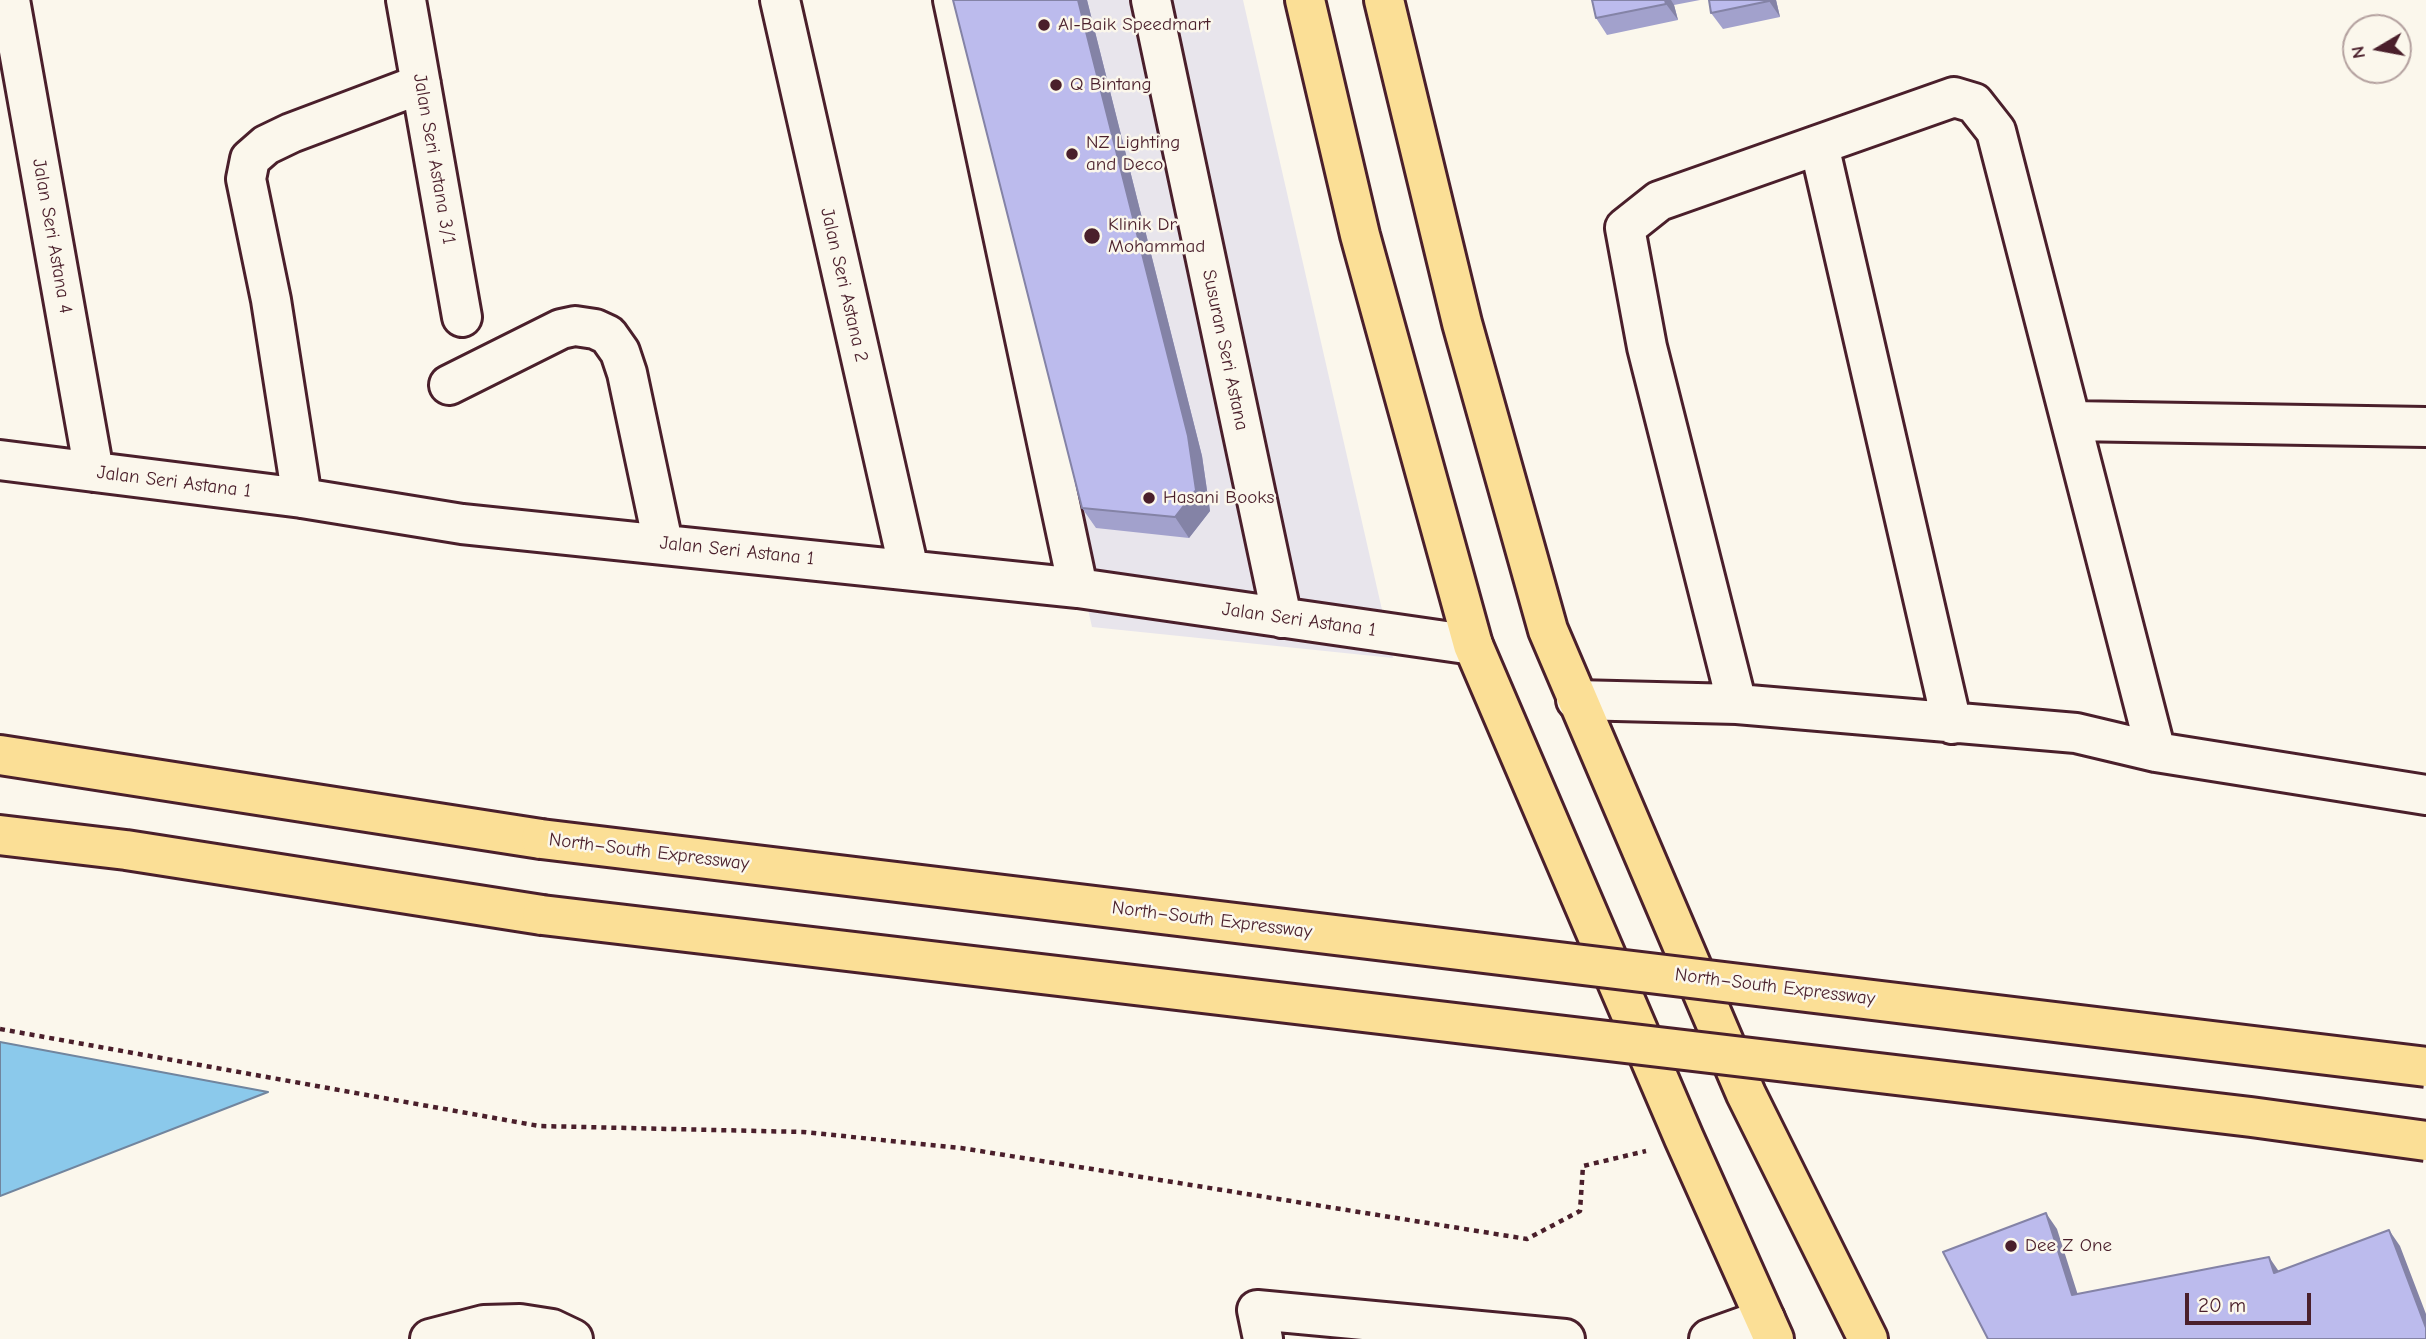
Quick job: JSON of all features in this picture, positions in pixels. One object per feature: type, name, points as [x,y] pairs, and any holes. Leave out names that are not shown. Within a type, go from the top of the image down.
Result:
[{"type":"highway","points":[[1305,0],[1360,235],[1473,645],[1684,1138],[1770,1329]]},
{"type":"highway","points":[[1384,0],[1462,323],[1548,630],[1746,1094],[1868,1339]]},
{"type":"highway","name":"North–South Expressway","points":[[0,755],[541,839],[2426,1067]]},
{"type":"highway","points":[[0,835],[127,850],[542,915],[2251,1117],[2426,1141]]},
{"type":"street","name":"Jalan Seri Astana 4","points":[[10,0],[94,472]]},
{"type":"street","name":"Jalan Seri Astana 3/1","points":[[406,0],[462,317]]},
{"type":"street","name":"Jalan Seri Astana 2","points":[[780,0],[909,569]]},
{"type":"street","points":[[953,0],[1078,588]]},
{"type":"street","name":"Susuran Seri Astana","points":[[1151,0],[1282,618]]},
{"type":"street","points":[[302,498],[271,300],[246,179],[250,159],[266,145],[291,133],[421,85]]},
{"type":"street","points":[[1737,704],[1647,347],[1625,228],[1659,201],[1954,97],[1974,103],[1996,131],[2156,752]]},
{"type":"street","points":[[1819,145],[1952,724]]},
{"type":"street","points":[[449,385],[561,330],[575,326],[595,329],[608,335],[620,352],[627,373],[663,543]]},
{"type":"street","points":[[2071,421],[2426,427]]},
{"type":"street","name":"Jalan Seri Astana 1","points":[[0,460],[302,498],[461,524],[1078,588],[1473,645]]},
{"type":"street","points":[[1576,700],[1737,704],[2076,733],[2156,752],[2426,795]]},
{"type":"street","points":[[430,1339],[484,1325],[520,1324],[552,1329],[573,1339]]},
{"type":"street","points":[[1260,1324],[1565,1339]]},
{"type":"street","points":[[1709,1339],[1770,1329]]},
{"type":"path","points":[[0,1029],[539,1126],[803,1132],[961,1148],[1527,1239],[1580,1211],[1583,1166],[1667,1145],[1684,1138]]},
{"type":"shaded area","points":[[951,0],[1243,0],[1393,658],[1092,627]]},
{"type":"water","points":[[0,1042],[268,1092],[0,1196]]},
{"type":"building","points":[[953,0],[1078,0],[1188,436],[1196,490],[1175,517],[1082,508]]},
{"type":"building","points":[[1592,0],[1665,0],[1666,4],[1596,18]]},
{"type":"building","points":[[1709,0],[1768,0],[1769,1],[1711,13]]},
{"type":"building","points":[[2046,1213],[2072,1295],[2269,1257],[2274,1273],[2389,1230],[2426,1328],[2426,1339],[1988,1339],[1943,1252]]},
{"type":"place","name":"Al-Baik Speedmart","points":[[1044,25]]},
{"type":"place","name":"Q Bintang","points":[[1056,85]]},
{"type":"place","name":"NZ Lighting and Deco","points":[[1072,154]]},
{"type":"place","name":"Klinik Dr Mohammad","points":[[1092,236]]},
{"type":"place","name":"Hasani Books","points":[[1149,498]]},
{"type":"place","name":"Dee Z One","points":[[2011,1246]]}]
